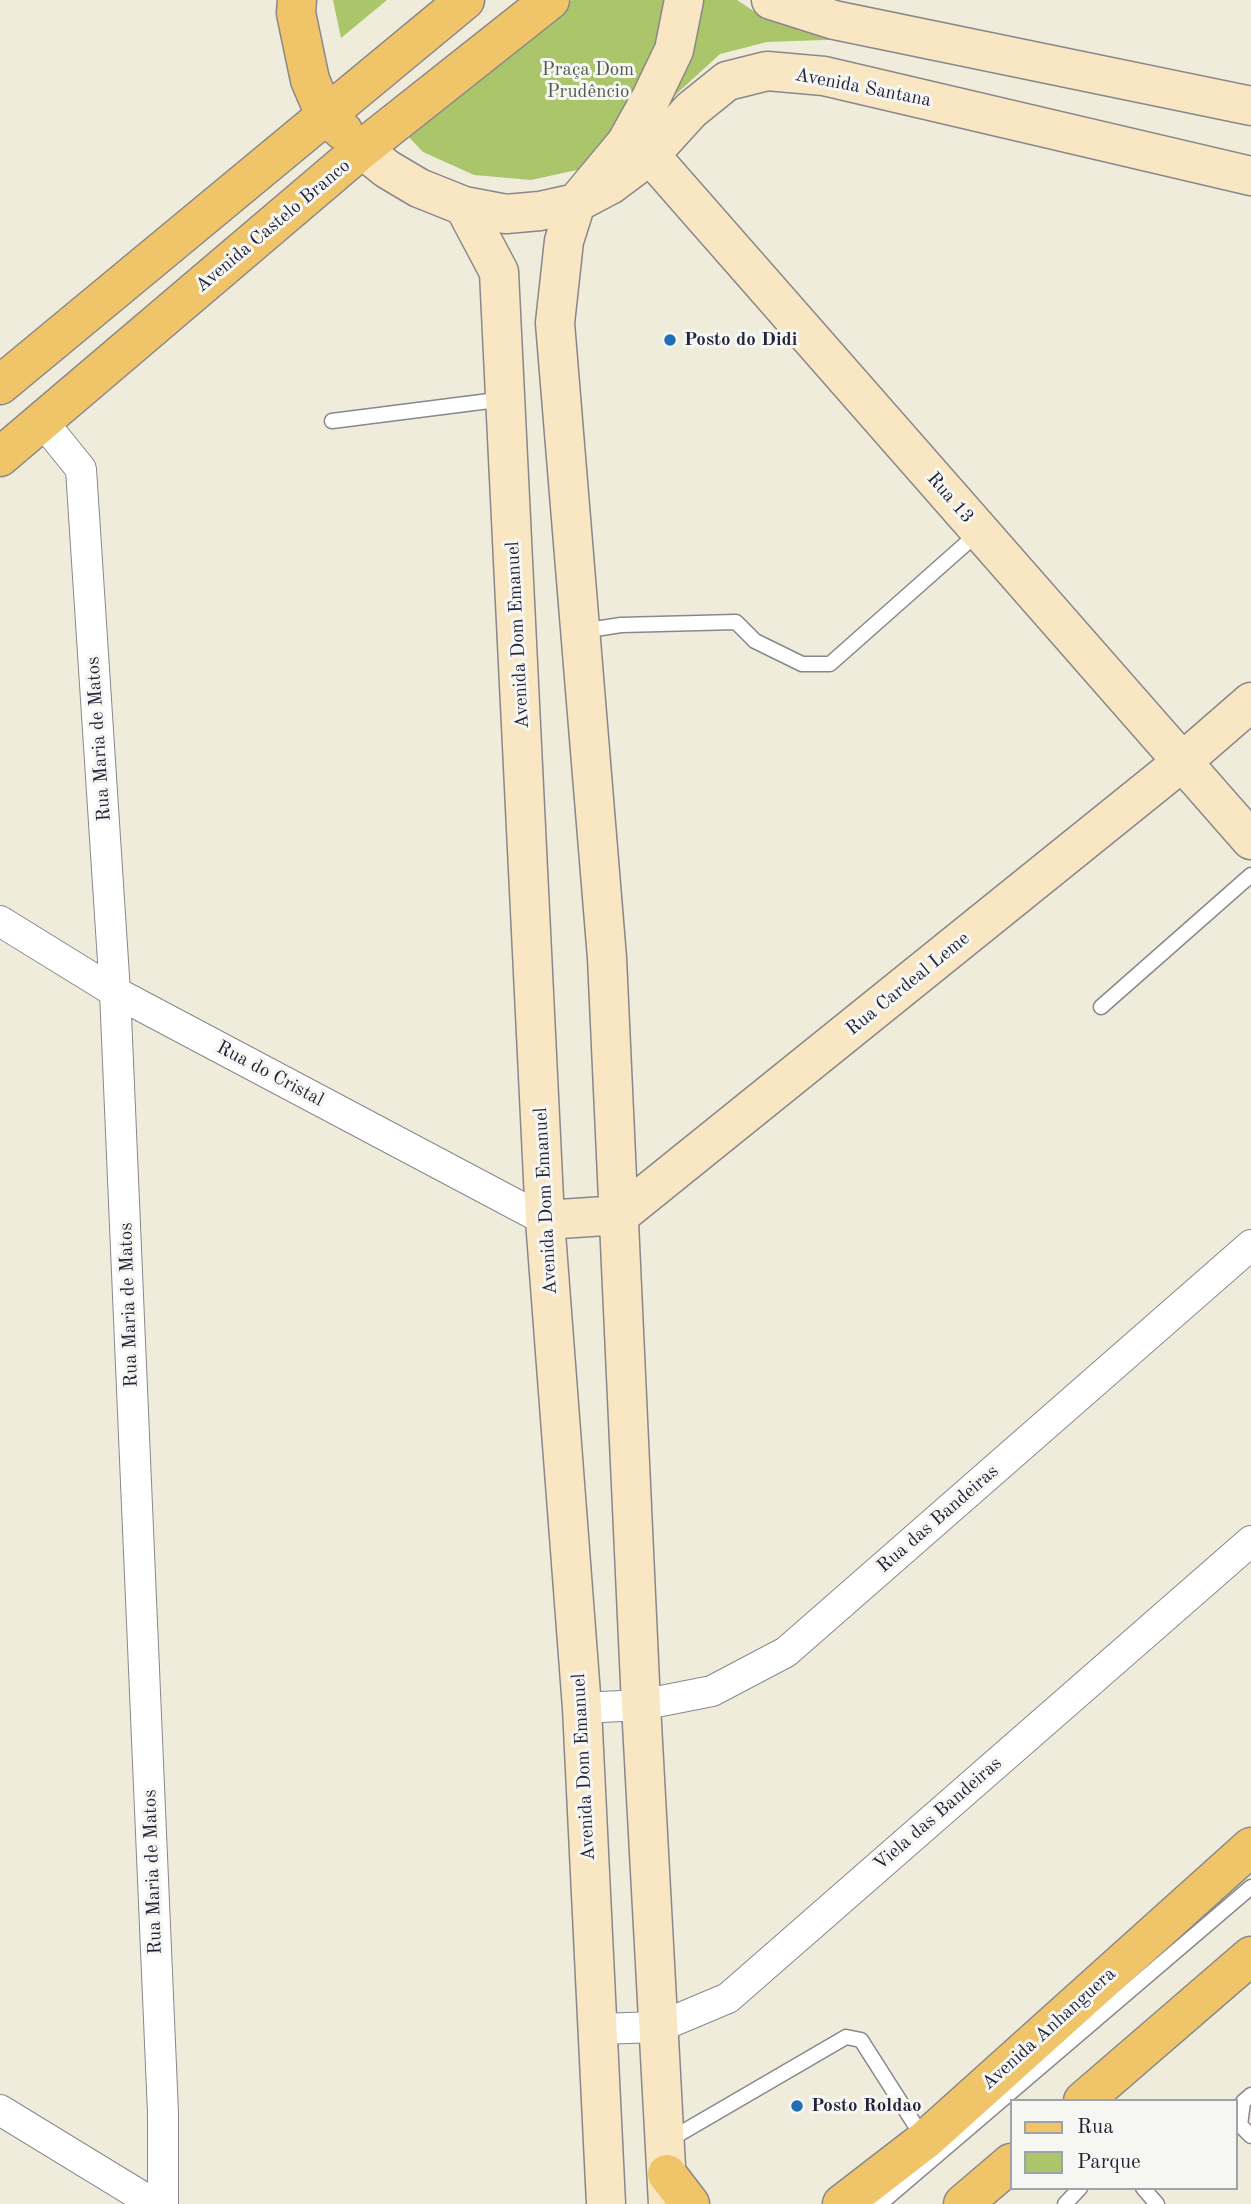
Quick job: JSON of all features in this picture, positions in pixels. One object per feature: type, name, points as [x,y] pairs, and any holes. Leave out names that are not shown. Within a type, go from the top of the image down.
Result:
[{"type":"main road","points":[[297,0],[296,13],[310,80],[326,115],[362,149]]},
{"type":"main road","points":[[0,385],[465,0]]},
{"type":"main road","name":"Avenida Castelo Branco","points":[[0,457],[362,149],[550,0]]},
{"type":"main road","points":[[684,0],[674,50],[652,98],[626,143],[576,203],[562,254],[555,323],[607,958],[641,1704],[667,2173],[690,2204]]},
{"type":"main road","points":[[771,0],[834,20],[1251,106]]},
{"type":"main road","name":"Avenida Santana","points":[[362,149],[387,170],[419,188],[464,206],[506,214],[540,211],[576,203],[610,184],[650,155],[691,110],[727,81],[767,71],[824,76],[1251,176]]},
{"type":"main road","name":"Rua 13","points":[[650,155],[1251,840]]},
{"type":"main road","name":"Avenida Dom Emanuel","points":[[464,206],[499,272],[545,1220],[582,1708],[606,2204]]},
{"type":"main road","name":"Rua Cardeal Leme","points":[[620,1215],[1182,762],[1251,702]]},
{"type":"main road","points":[[545,1220],[620,1215]]},
{"type":"main road","name":"Avenida Anhanguera","points":[[842,2204],[925,2140],[1251,1847]]},
{"type":"main road","points":[[1085,2099],[1251,1956]]},
{"type":"main road","points":[[963,2204],[1010,2164]]},
{"type":"street","name":"Rua Maria de Matos","points":[[42,421],[81,469],[116,992],[162,2099],[163,2204]]},
{"type":"street","name":"Rua do Cristal","points":[[0,920],[116,992],[545,1220]]},
{"type":"street","name":"Rua das Bandeiras","points":[[582,1708],[641,1704],[712,1691],[786,1652],[1251,1245]]},
{"type":"street","name":"Viela das Bandeiras","points":[[597,2029],[659,2027],[728,1998],[1251,1541]]},
{"type":"street","points":[[0,2110],[154,2204]]},
{"type":"lane","points":[[332,421],[506,399]]},
{"type":"lane","points":[[580,631],[621,625],[736,622],[755,641],[802,664],[831,664],[980,531]]},
{"type":"lane","points":[[1101,1007],[1251,875]]},
{"type":"lane","points":[[880,2204],[1251,1887]]},
{"type":"lane","points":[[667,2173],[846,2037],[861,2040],[925,2140]]},
{"type":"lane","points":[[1251,2095],[1242,2102],[1240,2125],[1251,2136]]},
{"type":"lane","points":[[1065,2204],[1078,2190]]},
{"type":"lane","points":[[1145,2190],[1157,2204]]},
{"type":"green space","points":[[333,0],[387,0],[341,38]]},
{"type":"green space","name":"Praça Dom Prudêncio","points":[[572,0],[737,0],[758,14],[851,39],[767,42],[720,54],[672,98],[586,168],[531,180],[474,175],[423,152],[406,134]]},
{"type":"place","name":"Posto do Didi","points":[[670,340]]},
{"type":"place","name":"Posto Roldao","points":[[797,2106]]}]
